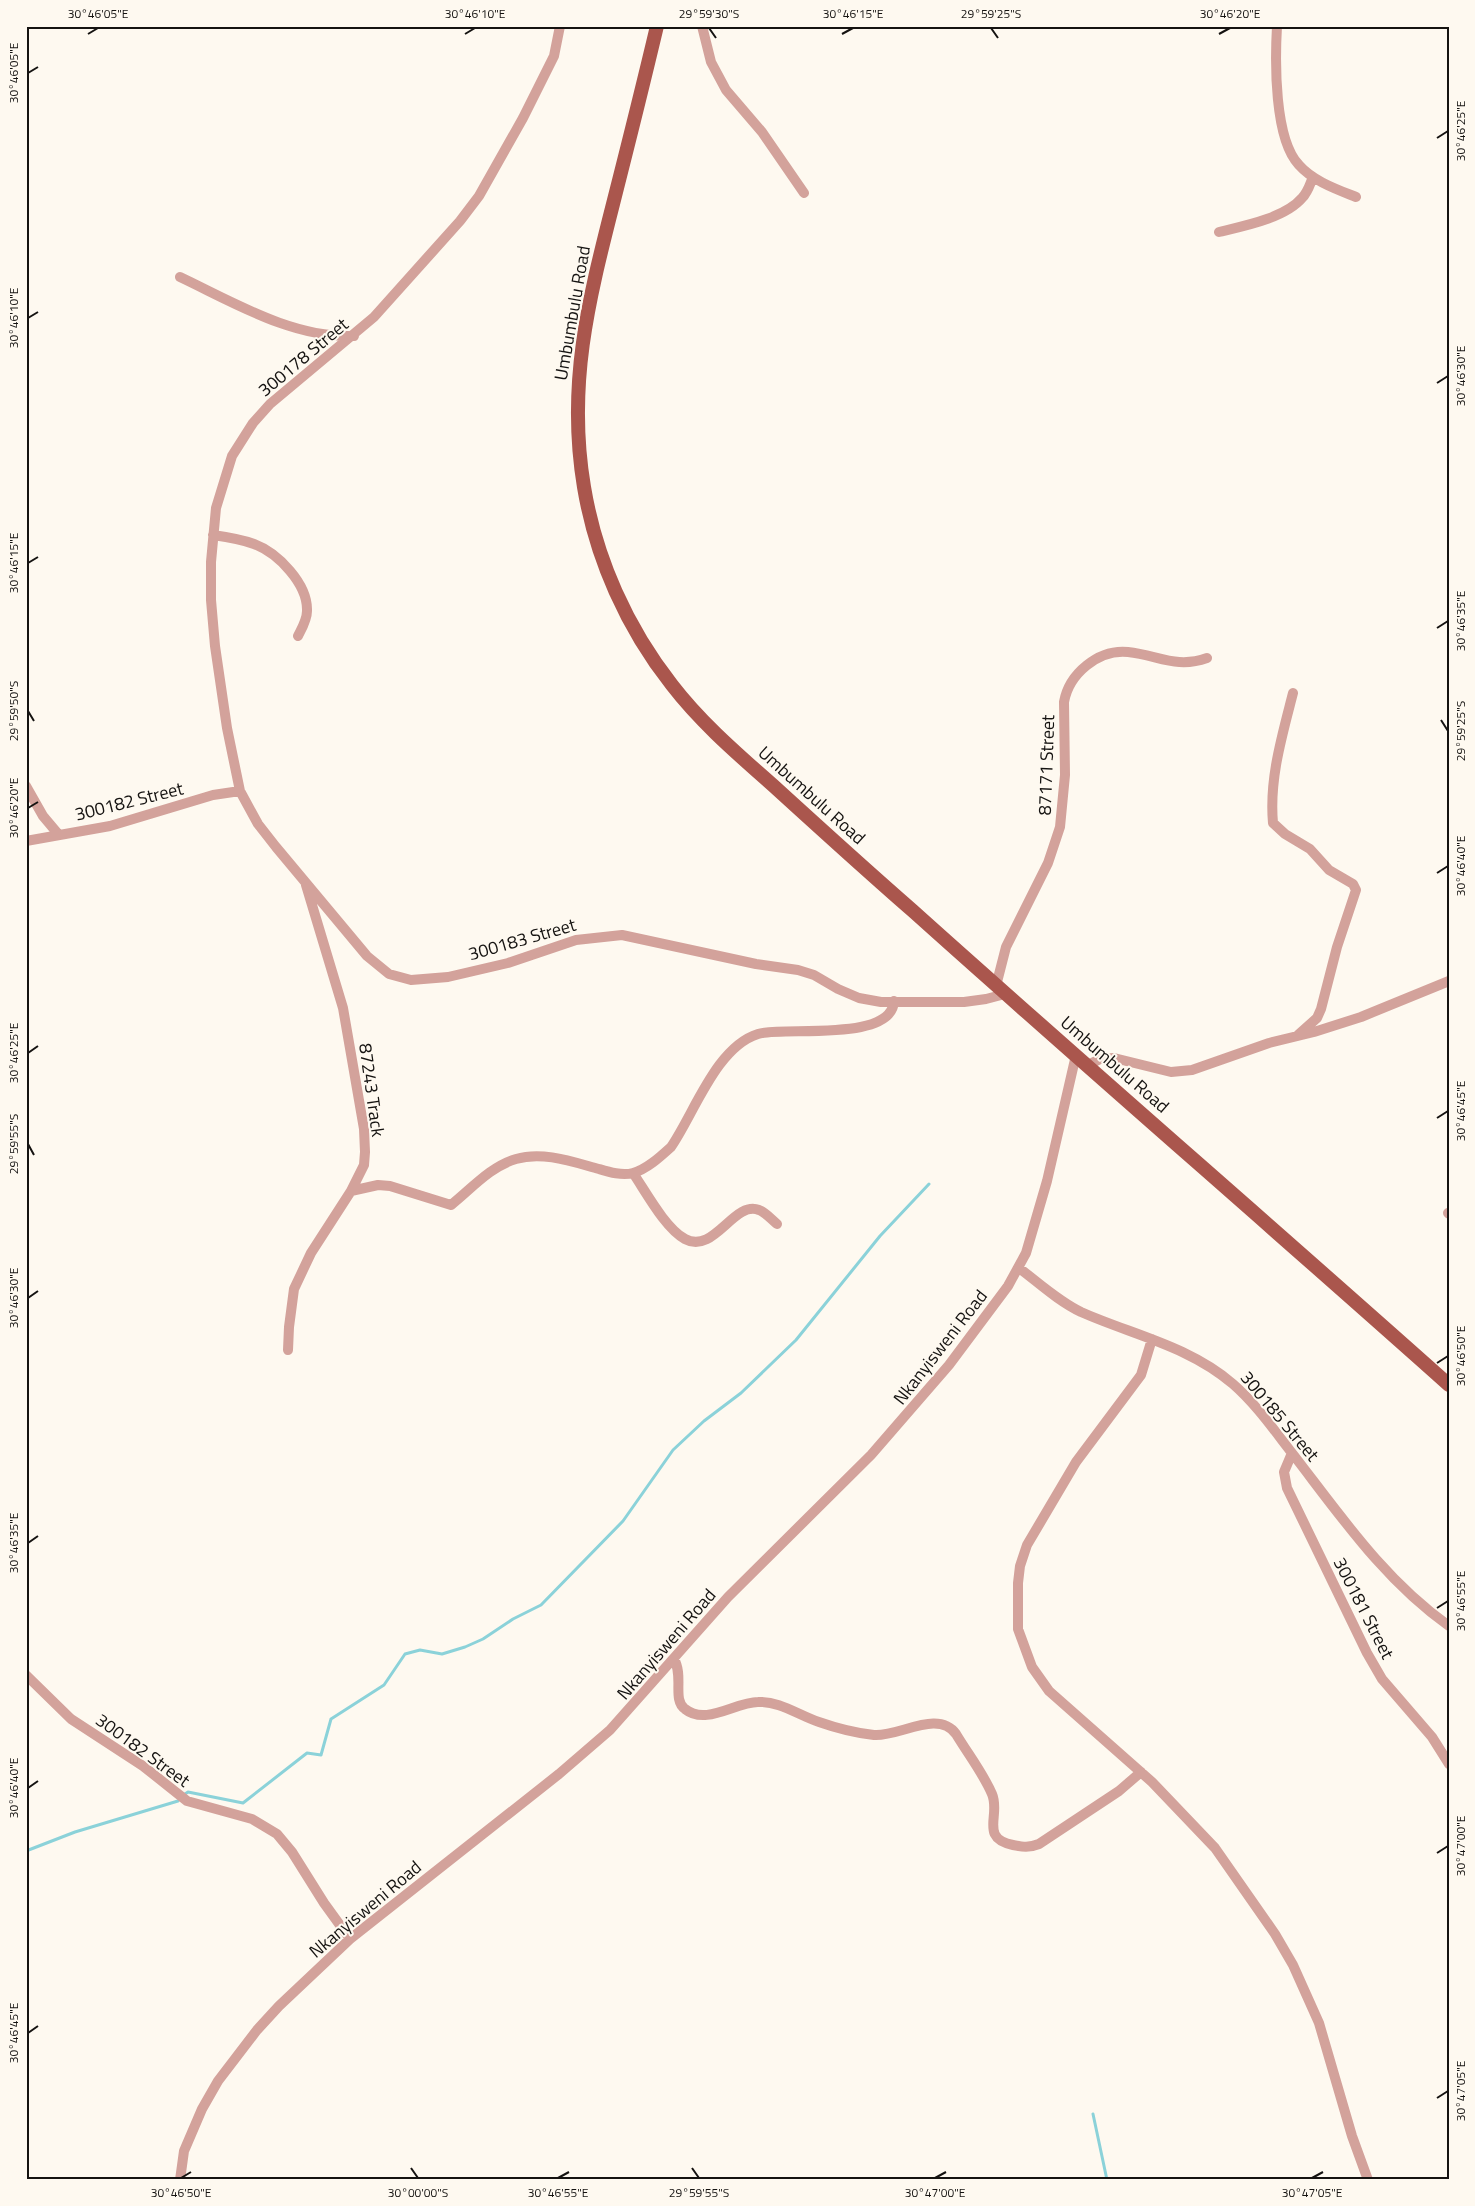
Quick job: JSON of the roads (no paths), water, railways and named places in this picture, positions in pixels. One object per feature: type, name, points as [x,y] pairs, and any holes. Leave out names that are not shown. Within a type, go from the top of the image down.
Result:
[{"type":"main road","name":"Umbumbulu Road","points":[[657,26],[593,285],[582,341],[578,377],[577,423],[590,517],[614,590],[642,642],[671,684],[714,732],[1000,990],[1088,1065],[1449,1384]]},
{"type":"street","name":"300178 Street","points":[[240,791],[227,728],[213,625],[210,580],[216,508],[232,456],[253,423],[283,391],[354,336],[428,259],[479,196],[523,118],[554,56],[560,26]]},
{"type":"street","points":[[702,26],[711,62],[726,90],[754,122],[804,192]]},
{"type":"street","points":[[1277,26],[1276,78],[1285,139],[1297,164],[1313,176],[1356,197]]},
{"type":"street","points":[[1219,232],[1246,226],[1286,210],[1302,198],[1313,176]]},
{"type":"street","points":[[180,277],[272,320],[297,329],[318,334],[354,336]]},
{"type":"street","points":[[213,535],[237,538],[256,544],[278,559],[287,568],[303,592],[307,604],[304,623],[298,636]]},
{"type":"street","name":"87171 Street","points":[[1000,990],[1006,947],[1048,864],[1060,827],[1065,775],[1064,702],[1066,692],[1073,679],[1089,664],[1109,654],[1120,652],[1180,663],[1192,663],[1207,658]]},
{"type":"street","points":[[1293,693],[1276,758],[1272,807],[1273,823],[1285,834],[1310,848],[1329,870],[1355,886],[1321,1009],[1317,1018],[1298,1035]]},
{"type":"street","points":[[26,786],[43,816],[59,835]]},
{"type":"street","name":"300182 Street","points":[[26,841],[110,826],[214,795],[240,791]]},
{"type":"street","name":"300183 Street","points":[[240,791],[258,824],[366,956],[389,974],[411,980],[448,977],[508,963],[576,940],[622,935],[756,964],[798,970],[814,975],[838,989],[859,998],[881,1002],[894,1001]]},
{"type":"street","name":"87243 Track","points":[[288,1350],[288,1327],[294,1289],[311,1253],[351,1191],[364,1164],[364,1129],[343,1008],[305,881]]},
{"type":"street","points":[[1088,1065],[1100,1059],[1114,1058],[1156,1069],[1181,1072],[1205,1066],[1269,1043],[1361,1017],[1449,981]]},
{"type":"street","points":[[351,1191],[378,1186],[390,1186],[451,1205],[501,1164],[518,1158],[553,1157],[614,1173],[633,1173],[653,1162],[671,1147],[718,1068],[733,1050],[744,1041],[758,1034],[855,1029],[874,1023],[883,1017],[891,1010],[894,1001],[964,1002],[986,999],[1000,990]]},
{"type":"street","name":"Nkanyisweni Road","points":[[180,2180],[184,2151],[218,2081],[257,2030],[279,2006],[350,1939],[593,1746],[624,1717],[728,1597],[846,1481],[912,1409],[987,1315],[1019,1268],[1034,1231],[1076,1055]]},
{"type":"street","points":[[633,1173],[668,1223],[686,1240],[697,1241],[711,1238],[741,1213],[752,1208],[764,1213],[777,1224]]},
{"type":"street","name":"300185 Street","points":[[1019,1268],[1054,1295],[1080,1311],[1190,1354],[1224,1377],[1262,1415],[1348,1527],[1384,1570],[1415,1600],[1449,1626]]},
{"type":"street","points":[[1152,1339],[1141,1376],[1076,1462],[1027,1545],[1020,1566],[1017,1610],[1018,1629],[1023,1647],[1032,1667],[1049,1691],[1141,1772],[1215,1848],[1249,1894],[1293,1965],[1319,2023],[1352,2136],[1368,2180]]},
{"type":"street","name":"300181 Street","points":[[1292,1453],[1284,1472],[1285,1483],[1368,1653],[1382,1678],[1432,1737],[1449,1764]]},
{"type":"street","points":[[674,1659],[680,1674],[679,1700],[685,1709],[691,1713],[708,1714],[742,1704],[764,1702],[784,1706],[818,1722],[862,1734],[887,1735],[928,1723],[949,1727],[956,1734],[989,1788],[995,1804],[993,1830],[997,1838],[1006,1844],[1029,1848],[1039,1844],[1119,1791],[1141,1772]]},
{"type":"street","name":"300182 Street","points":[[28,1679],[71,1719],[143,1766],[179,1797],[187,1801],[252,1819],[277,1834],[292,1852],[324,1903],[350,1939]]},
{"type":"waterway","points":[[185,1794],[188,1792],[243,1803],[307,1753],[321,1755],[331,1719],[384,1685],[405,1654],[420,1650],[442,1654],[465,1647],[483,1639],[513,1619],[541,1605],[623,1521],[673,1450],[704,1421],[741,1393],[796,1340],[880,1236],[929,1184]]},
{"type":"waterway","points":[[26,1851],[75,1832],[178,1801]]},
{"type":"waterway","points":[[1093,2114],[1107,2180]]}]
